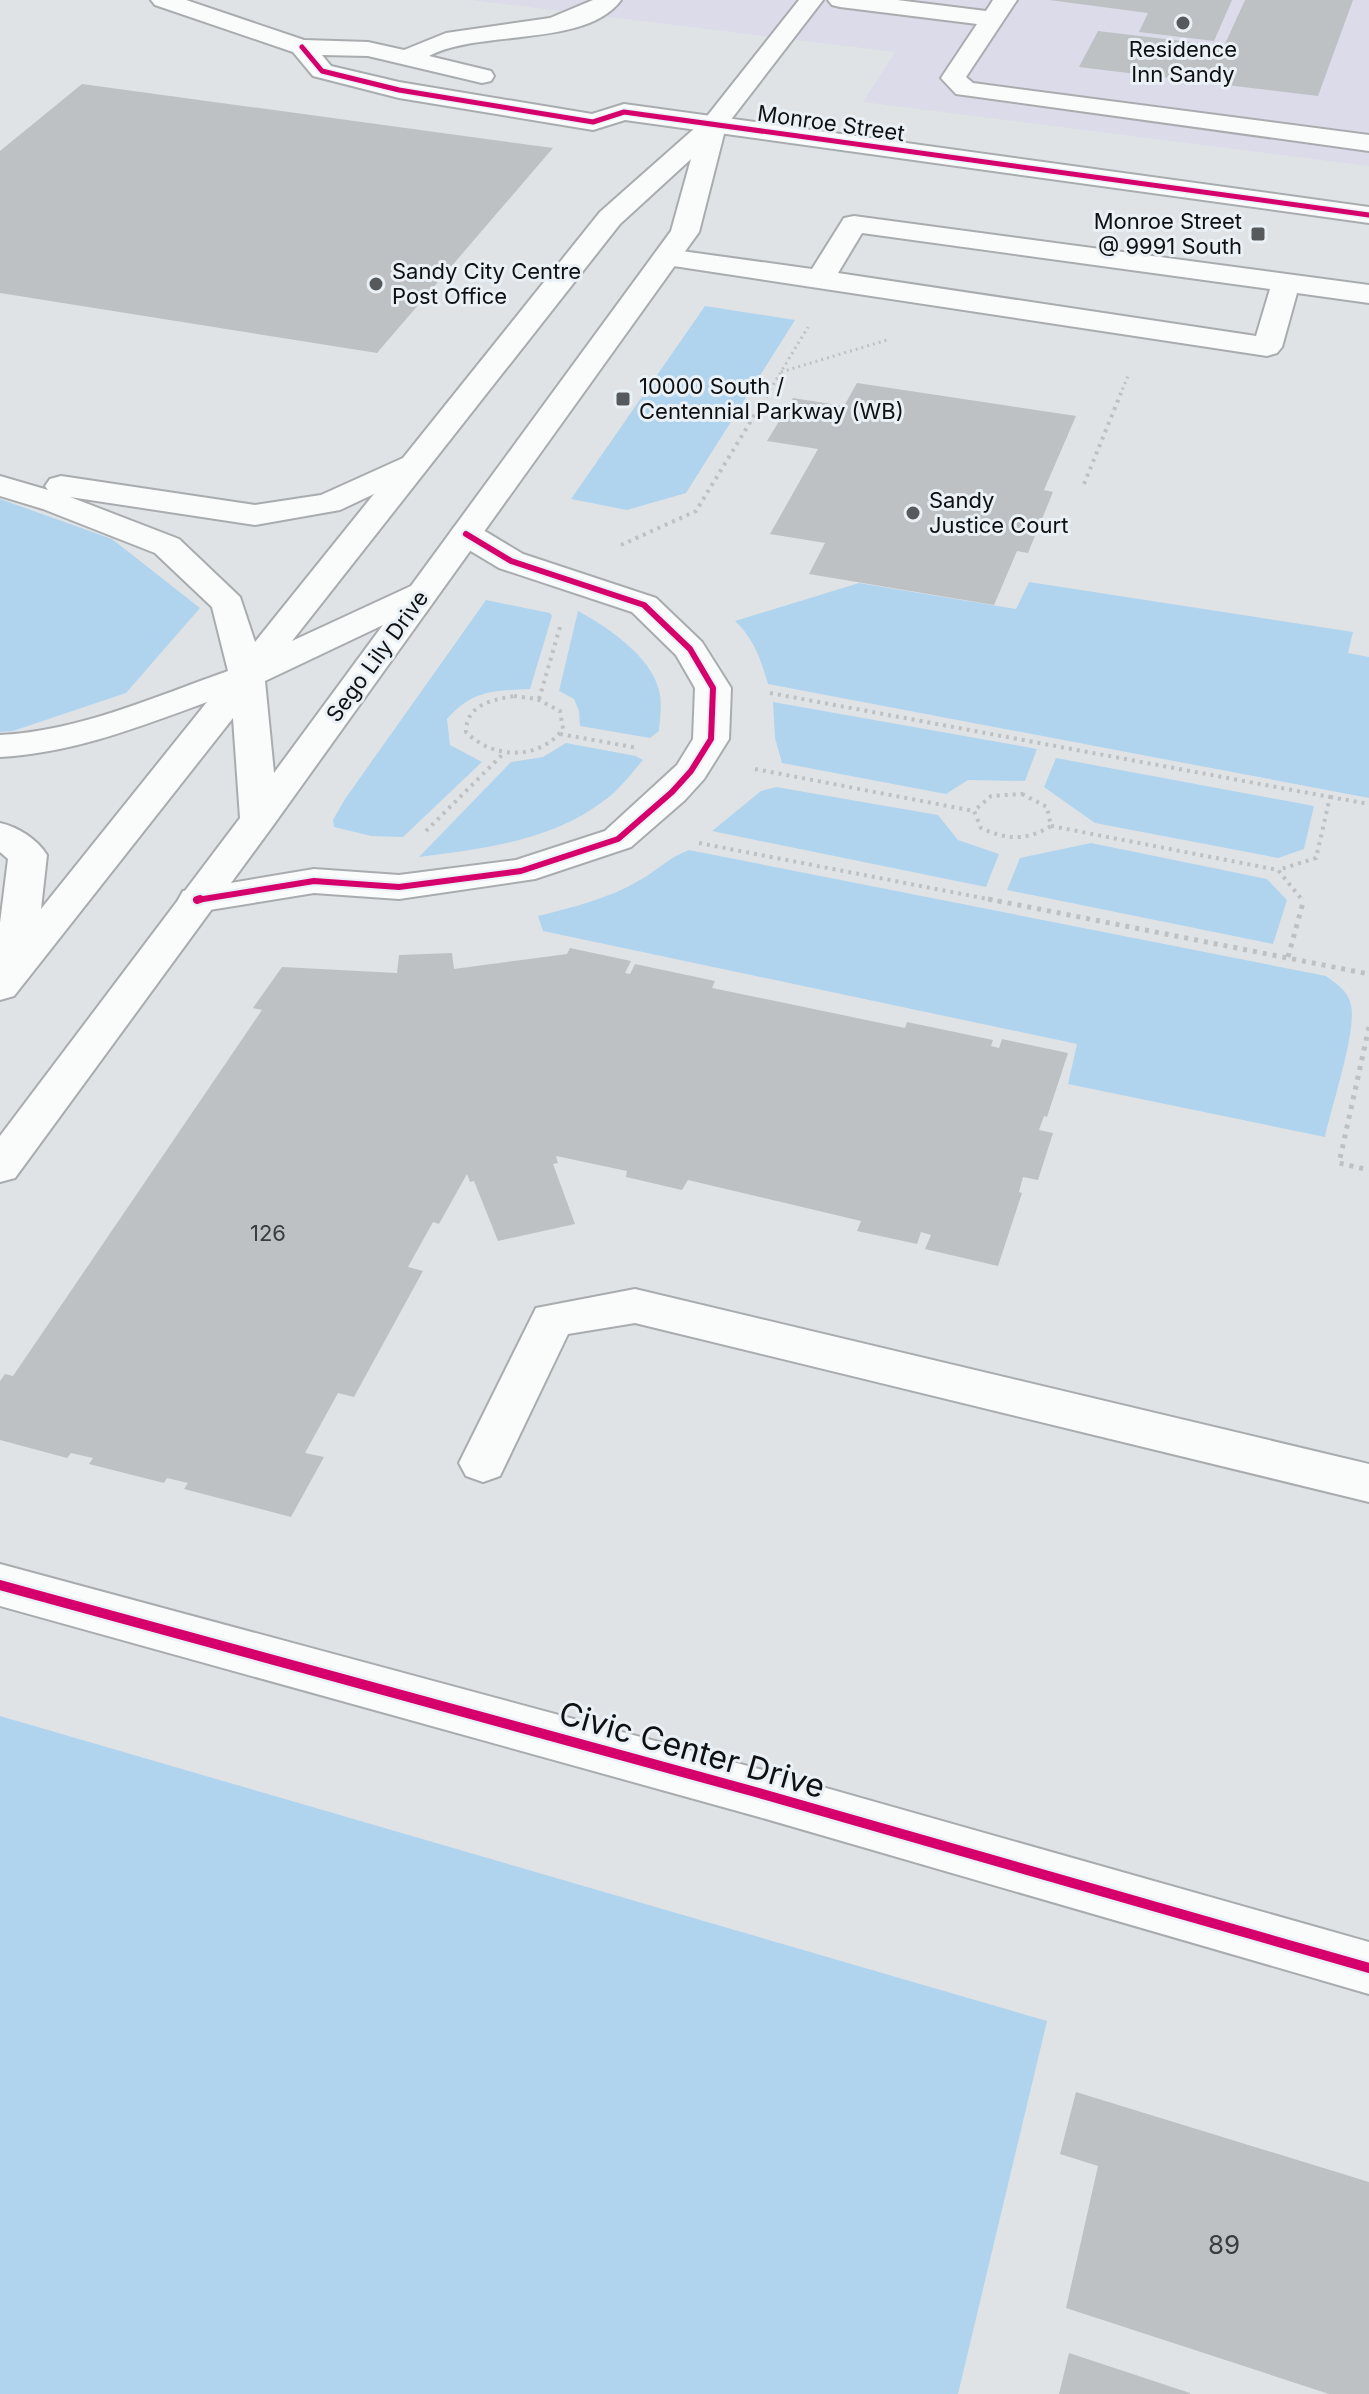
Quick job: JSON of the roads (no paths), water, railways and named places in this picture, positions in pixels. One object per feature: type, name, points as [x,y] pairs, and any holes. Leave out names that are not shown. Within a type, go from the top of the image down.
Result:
[{"type":"main road","points":[[406,59],[444,40],[518,32],[594,12],[609,0]]},
{"type":"main road","name":"Sego Lily Drive","points":[[7,979],[610,218],[713,125],[811,0]]},
{"type":"main road","points":[[840,0],[998,9],[953,78],[965,89],[1369,143]]},
{"type":"main road","name":"Monroe Street","points":[[179,2],[302,47],[368,49],[501,79]]},
{"type":"main road","name":"Monroe Street","points":[[302,47],[322,71],[399,90],[593,122],[624,112],[1369,215]]},
{"type":"main road","name":"Monroe Street","points":[[595,94],[611,97],[624,112]]},
{"type":"main road","name":"Sego Lily Drive","points":[[0,1167],[259,819],[685,232],[713,125]]},
{"type":"main road","points":[[820,279],[854,224],[1369,294]]},
{"type":"main road","points":[[667,257],[1267,347],[1286,283]]},
{"type":"main road","points":[[0,479],[255,515],[329,503],[418,461]]},
{"type":"main road","points":[[0,486],[54,502],[167,546],[228,604],[247,676],[259,819]]},
{"type":"main road","points":[[197,900],[314,881],[399,887],[521,871],[618,839],[691,771],[711,739],[713,688],[690,649],[644,605],[511,561],[466,534]]},
{"type":"main road","points":[[0,746],[36,744],[96,730],[247,676],[424,592]]},
{"type":"main road","points":[[0,834],[28,855],[7,979]]},
{"type":"main road","points":[[483,1463],[552,1320],[635,1306],[1369,1483]]},
{"type":"main road","name":"Civic Center Drive","points":[[0,1585],[759,1793],[1369,1968]]},
{"type":"place","name":"Residence Inn Sandy","points":[[1183,23]]},
{"type":"place","name":"Monroe Street @ 9991 South","points":[[1258,234]]},
{"type":"place","name":"Sandy City Centre Post Office","points":[[376,284]]},
{"type":"place","name":"10000 South / Centennial Parkway (WB)","points":[[623,399]]},
{"type":"place","name":"Sandy Justice Court","points":[[913,513]]}]
